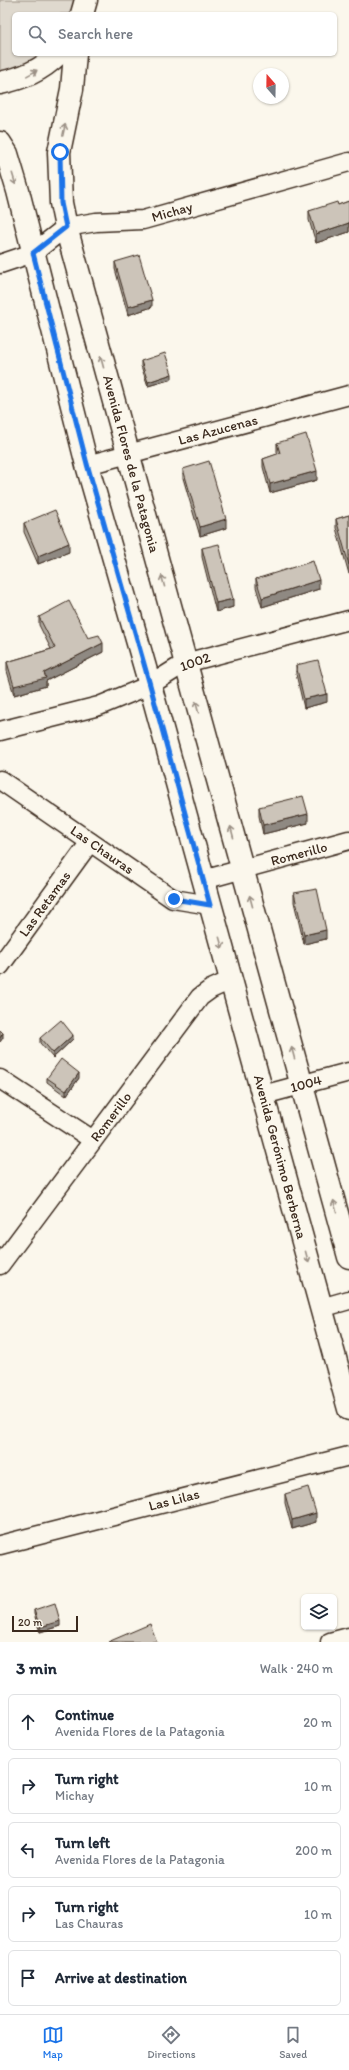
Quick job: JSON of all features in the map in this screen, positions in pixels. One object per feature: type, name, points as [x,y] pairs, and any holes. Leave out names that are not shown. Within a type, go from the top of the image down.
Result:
[{"type":"street","points":[[83,12],[86,0]]},
{"type":"street","points":[[0,84],[23,78],[48,64],[56,56]]},
{"type":"street","name":"Avenida Flores de la Patagonia","points":[[76,56],[72,89],[60,152],[61,203],[66,227],[242,870]]},
{"type":"street","points":[[0,143],[7,154],[18,191],[87,464],[150,685],[210,905]]},
{"type":"street","name":"Michay","points":[[0,264],[33,253],[66,227],[96,222],[144,220],[349,162]]},
{"type":"street","name":"Las Azucenas","points":[[87,464],[349,395]]},
{"type":"street","name":"1002","points":[[0,731],[99,706],[150,685],[185,663],[349,620]]},
{"type":"street","name":"Las Chauras","points":[[0,780],[174,899],[210,905]]},
{"type":"street","name":"Romerillo","points":[[203,880],[349,840]]},
{"type":"street","name":"Las Retamas","points":[[0,966],[90,842]]},
{"type":"street","points":[[242,870],[349,1257]]},
{"type":"street","name":"Avenida Gerónimo Berberna","points":[[210,905],[264,1095],[349,1409]]},
{"type":"street","name":"Romerillo","points":[[0,1265],[200,997],[211,989],[231,980]]},
{"type":"street","name":"1004","points":[[264,1095],[349,1072]]},
{"type":"street","points":[[0,1079],[93,1140]]},
{"type":"street","points":[[321,1308],[349,1300]]},
{"type":"street","name":"Las Lilas","points":[[0,1545],[349,1456]]},
{"type":"street","points":[[330,1642],[349,1637]]},
{"type":"shaded area","points":[[0,0],[74,0],[71,12],[12,12],[12,56],[40,56],[21,67],[0,72]]},
{"type":"building","points":[[349,201],[349,223],[316,234],[309,211],[337,202],[338,205]]},
{"type":"building","points":[[139,255],[152,300],[128,307],[115,262]]},
{"type":"building","points":[[165,353],[172,374],[148,382],[141,361]]},
{"type":"building","points":[[306,434],[317,471],[270,484],[263,459],[280,453],[277,443]]},
{"type":"building","points":[[209,461],[226,519],[200,527],[183,469]]},
{"type":"building","points":[[55,510],[69,543],[38,556],[24,523]]},
{"type":"building","points":[[349,515],[349,565],[336,519]]},
{"type":"building","points":[[219,544],[233,599],[216,603],[202,548]]},
{"type":"building","points":[[313,561],[319,580],[262,598],[256,579]]},
{"type":"building","points":[[69,601],[88,638],[99,635],[103,643],[44,673],[46,678],[14,686],[7,662],[55,648],[39,617]]},
{"type":"building","points":[[318,660],[327,694],[304,699],[296,665]]},
{"type":"building","points":[[303,796],[308,814],[263,825],[259,807]]},
{"type":"building","points":[[317,889],[326,930],[304,935],[294,893]]},
{"type":"building","points":[[61,1020],[73,1035],[53,1053],[40,1038]]},
{"type":"building","points":[[0,1030],[3,1033],[0,1038]]},
{"type":"building","points":[[61,1059],[79,1073],[66,1091],[47,1078]]},
{"type":"building","points":[[308,1487],[316,1513],[292,1520],[285,1494]]},
{"type":"building","points":[[55,1603],[60,1621],[40,1627],[34,1610]]},
{"type":"building","points":[[150,1624],[157,1642],[108,1642]]},
{"type":"route","points":[[60,152],[59,182],[61,203],[66,227],[33,253],[87,464],[150,685],[210,905],[174,899]]}]
